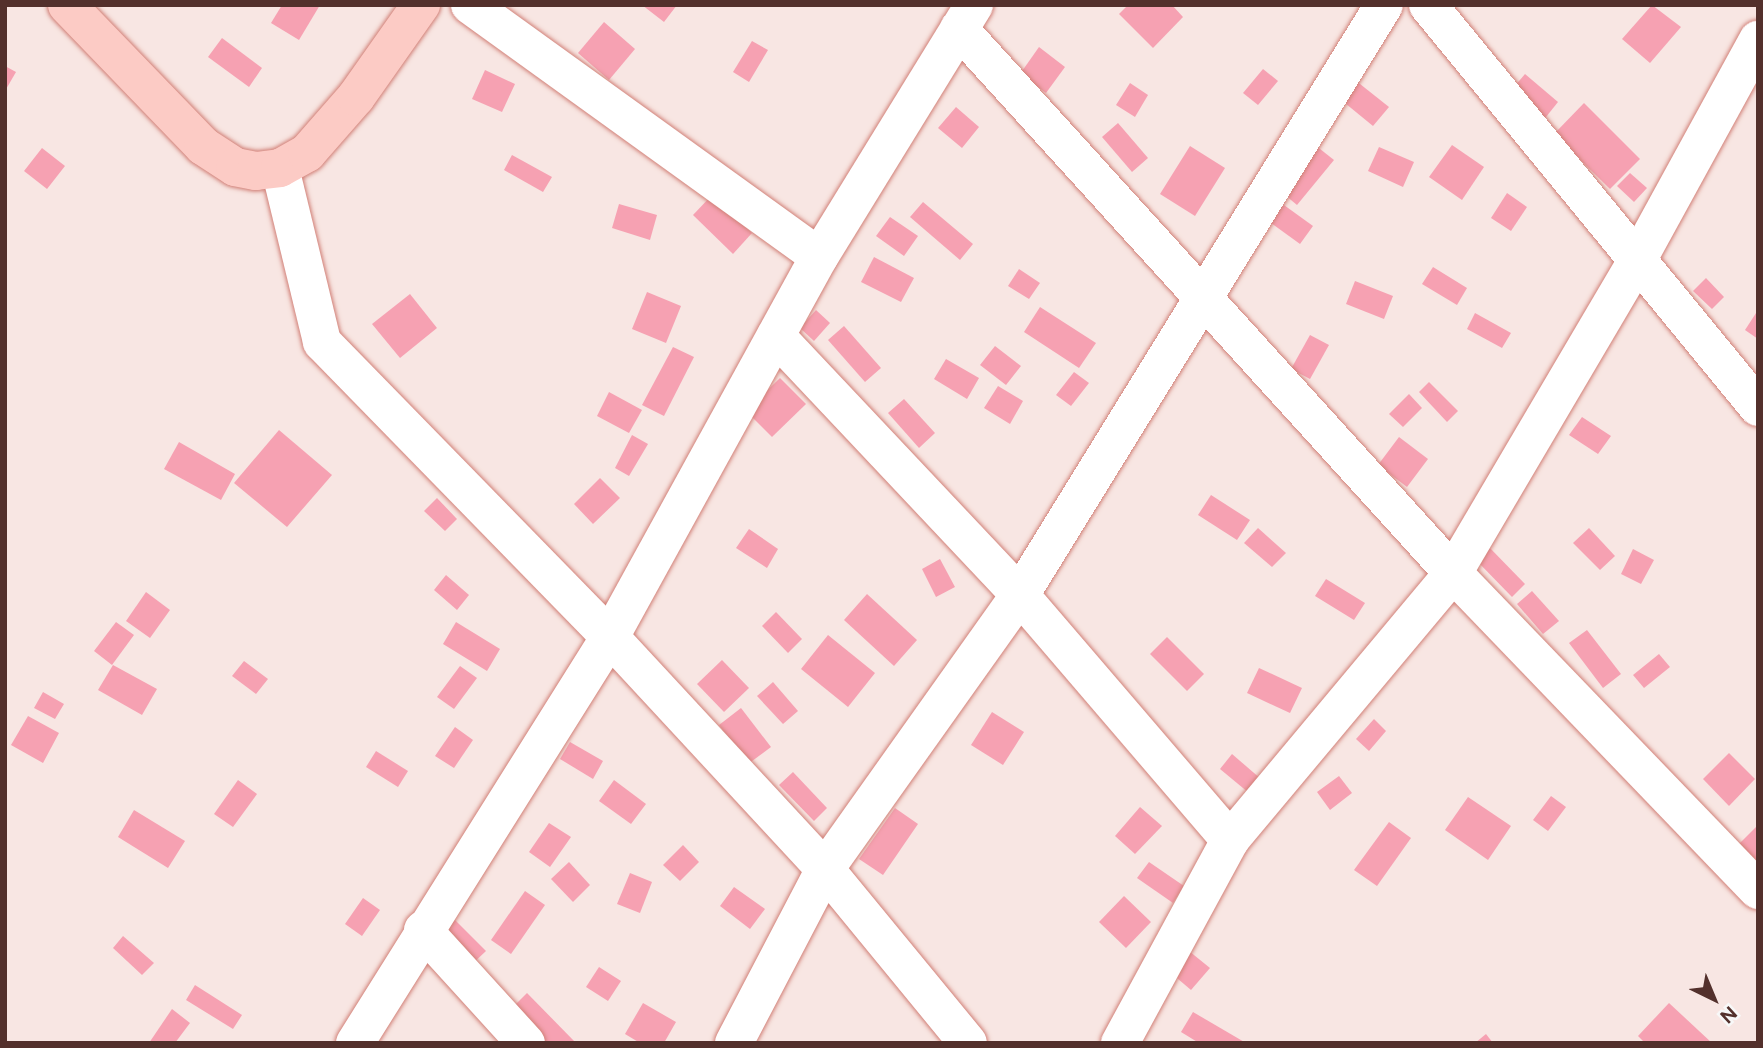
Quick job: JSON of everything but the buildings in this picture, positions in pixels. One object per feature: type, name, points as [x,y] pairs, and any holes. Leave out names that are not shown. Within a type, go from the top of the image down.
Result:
[{"type":"main road","points":[[67,5],[202,146],[235,167],[256,171],[280,168],[307,153],[356,97],[422,5]]},
{"type":"street","points":[[470,5],[819,257]]},
{"type":"street","points":[[734,1043],[825,869],[1020,594],[1384,5]]},
{"type":"street","points":[[1428,5],[1758,407]]},
{"type":"street","points":[[355,1043],[423,930],[610,637],[819,257],[966,17],[1205,295],[1453,573],[1758,890]]},
{"type":"street","points":[[1120,1043],[1230,840],[1453,573],[1638,259],[1758,40]]},
{"type":"street","points":[[280,168],[322,342],[610,637],[825,869],[968,1043]]},
{"type":"street","points":[[776,336],[1020,594],[1230,840]]},
{"type":"street","points":[[423,930],[526,1043]]}]
